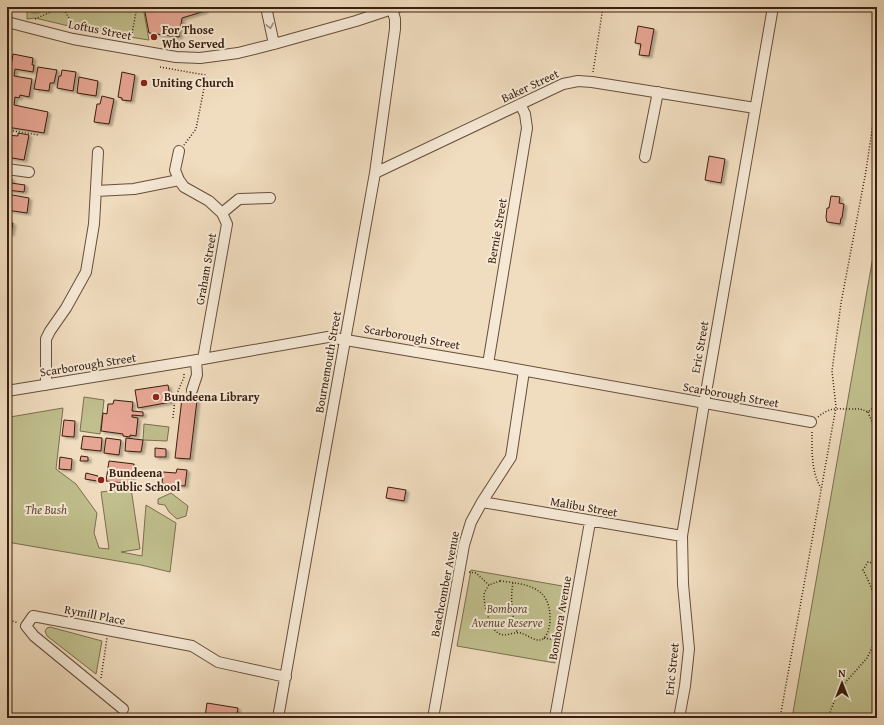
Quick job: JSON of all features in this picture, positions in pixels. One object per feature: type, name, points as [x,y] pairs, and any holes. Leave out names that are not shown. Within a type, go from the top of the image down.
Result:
[{"type":"street","points":[[266,7],[274,44]]},
{"type":"street","name":"Eric Street","points":[[679,718],[685,686],[689,649],[683,584],[682,536],[773,7]]},
{"type":"street","name":"Loftus Street","points":[[7,22],[73,38],[185,58],[214,57],[274,44],[395,8]]},
{"type":"street","name":"Bournemouth Street","points":[[278,718],[375,173],[395,29],[395,8]]},
{"type":"street","name":"Baker Street","points":[[375,173],[563,84],[578,81],[755,108]]},
{"type":"street","points":[[645,157],[658,92]]},
{"type":"street","name":"Bernie Street","points":[[488,364],[527,128],[525,114],[520,104]]},
{"type":"street","points":[[179,151],[175,170],[179,180],[184,187],[210,201],[222,213],[239,199],[270,198]]},
{"type":"street","points":[[46,385],[46,339],[66,308],[86,272],[94,224],[98,152]]},
{"type":"street","points":[[7,169],[30,172]]},
{"type":"street","points":[[96,191],[134,188],[179,180]]},
{"type":"street","name":"Graham Street","points":[[192,390],[197,375],[227,224],[222,213]]},
{"type":"street","name":"Scarborough Street","points":[[7,391],[200,360],[328,337],[811,422]]},
{"type":"street","name":"Beachcomber Avenue","points":[[433,718],[458,571],[464,545],[471,522],[511,457],[524,371]]},
{"type":"street","name":"Malibu Street","points":[[482,502],[590,522],[682,536]]},
{"type":"street","name":"Bombora Avenue","points":[[555,718],[590,522]]},
{"type":"street","name":"Rymill Place","points":[[123,709],[34,636],[26,626],[33,616],[192,646],[218,662],[286,677]]},
{"type":"path","points":[[33,28],[35,19],[58,7]]},
{"type":"path","points":[[62,7],[77,31]]},
{"type":"path","points":[[131,39],[137,7]]},
{"type":"path","points":[[592,82],[603,7]]},
{"type":"path","points":[[160,67],[205,75],[206,78],[196,129],[179,151]]},
{"type":"path","points":[[780,718],[836,407],[832,371],[841,303],[866,171],[877,96]]},
{"type":"path","points":[[7,130],[38,135]]},
{"type":"path","points":[[173,418],[175,398],[184,378],[184,369]]},
{"type":"path","points":[[868,412],[877,405]]},
{"type":"path","points":[[821,489],[817,481],[813,457],[811,422],[824,412],[836,407],[851,409],[858,407],[868,412],[874,428],[874,455],[877,472]]},
{"type":"path","points":[[877,564],[868,562],[863,570],[870,583],[876,600],[877,610]]},
{"type":"path","points":[[458,571],[476,573],[489,585]]},
{"type":"path","points":[[544,638],[549,630],[550,619],[549,606],[543,593],[532,587],[512,582],[500,581],[489,585],[484,596],[486,608],[490,623],[499,634],[506,635],[517,632],[540,640],[544,638],[569,642]]},
{"type":"path","points":[[512,582],[511,595],[517,632]]},
{"type":"path","points":[[7,619],[17,623]]},
{"type":"path","points":[[828,718],[838,691],[868,658],[874,644],[877,629]]},
{"type":"path","points":[[99,689],[108,631]]},
{"type":"green space","points":[[27,7],[143,7],[149,40],[90,31],[35,18],[27,19]]},
{"type":"green space","points":[[877,234],[877,718],[792,718]]},
{"type":"green space","points":[[84,397],[104,400],[100,434],[80,431]]},
{"type":"green space","name":"The Bush","points":[[63,408],[56,469],[76,484],[97,513],[94,533],[99,548],[109,549],[101,492],[131,488],[140,549],[121,552],[142,556],[146,505],[176,523],[170,572],[141,565],[7,542],[7,434],[10,417]]},
{"type":"green space","points":[[144,424],[169,427],[167,441],[143,440]]},
{"type":"green space","points":[[171,493],[188,506],[186,516],[177,519],[169,512],[165,505],[158,504],[158,499]]},
{"type":"green space","name":"Bombora Avenue Reserve","points":[[471,570],[568,587],[555,663],[457,646]]},
{"type":"green space","points":[[50,627],[102,641],[96,674],[47,636],[45,631]]},
{"type":"building","points":[[28,7],[36,7],[36,11],[28,11]]},
{"type":"building","points":[[144,7],[205,7],[205,11],[182,18],[179,37],[149,33]]},
{"type":"building","points":[[638,26],[654,29],[649,56],[639,55],[641,44],[635,43]]},
{"type":"building","points":[[13,54],[33,58],[32,65],[34,65],[33,72],[15,69],[14,76],[32,79],[29,97],[20,95],[19,98],[15,97],[14,105],[48,112],[44,133],[7,127],[7,85],[9,77],[7,77],[7,60],[12,61]]},
{"type":"building","points":[[38,67],[57,70],[54,83],[50,83],[49,91],[34,89]]},
{"type":"building","points":[[62,70],[76,72],[73,91],[57,88],[59,76],[61,76]]},
{"type":"building","points":[[122,72],[135,75],[131,101],[122,100],[122,98],[118,97]]},
{"type":"building","points":[[79,77],[98,81],[96,96],[77,93]]},
{"type":"building","points":[[102,96],[114,99],[109,124],[94,122],[97,104],[100,104]]},
{"type":"building","points":[[18,133],[29,135],[24,160],[7,157],[7,135],[18,136]]},
{"type":"building","points":[[709,156],[725,159],[721,183],[705,180]]},
{"type":"building","points":[[7,178],[12,179],[11,183],[25,185],[24,192],[7,190]]},
{"type":"building","points":[[7,194],[29,198],[27,213],[7,210]]},
{"type":"building","points":[[831,196],[840,197],[839,203],[844,204],[840,224],[827,222],[827,208],[829,208]]},
{"type":"building","points":[[7,222],[13,223],[11,234],[7,233]]},
{"type":"building","points":[[168,385],[171,402],[138,408],[135,390]]},
{"type":"building","points":[[182,398],[197,400],[190,459],[175,458]]},
{"type":"building","points":[[114,400],[133,402],[132,411],[143,412],[143,416],[132,415],[132,417],[138,418],[136,436],[123,436],[123,434],[101,431],[103,413],[107,414],[108,404],[113,404]]},
{"type":"building","points":[[64,420],[75,421],[74,437],[62,436]]},
{"type":"building","points":[[83,436],[102,438],[101,451],[81,449]]},
{"type":"building","points":[[106,438],[121,440],[119,455],[104,453]]},
{"type":"building","points":[[126,438],[143,440],[141,452],[125,451]]},
{"type":"building","points":[[155,448],[166,449],[166,457],[155,457]]},
{"type":"building","points":[[81,456],[88,457],[88,461],[80,461]]},
{"type":"building","points":[[60,457],[72,459],[71,470],[59,469]]},
{"type":"building","points":[[109,461],[134,464],[131,484],[106,481]]},
{"type":"building","points":[[177,469],[187,470],[185,486],[162,484],[163,472],[176,473]]},
{"type":"building","points":[[86,473],[98,476],[97,481],[85,479]]},
{"type":"building","points":[[388,487],[406,490],[404,501],[386,498]]},
{"type":"building","points":[[207,703],[238,708],[237,714],[253,718],[205,717]]},
{"type":"place","name":"For Those Who Served","points":[[154,37]]},
{"type":"place","name":"Uniting Church","points":[[144,83]]},
{"type":"place","name":"Bundeena Library","points":[[156,397]]},
{"type":"place","name":"Bundeena Public School","points":[[101,480]]}]
